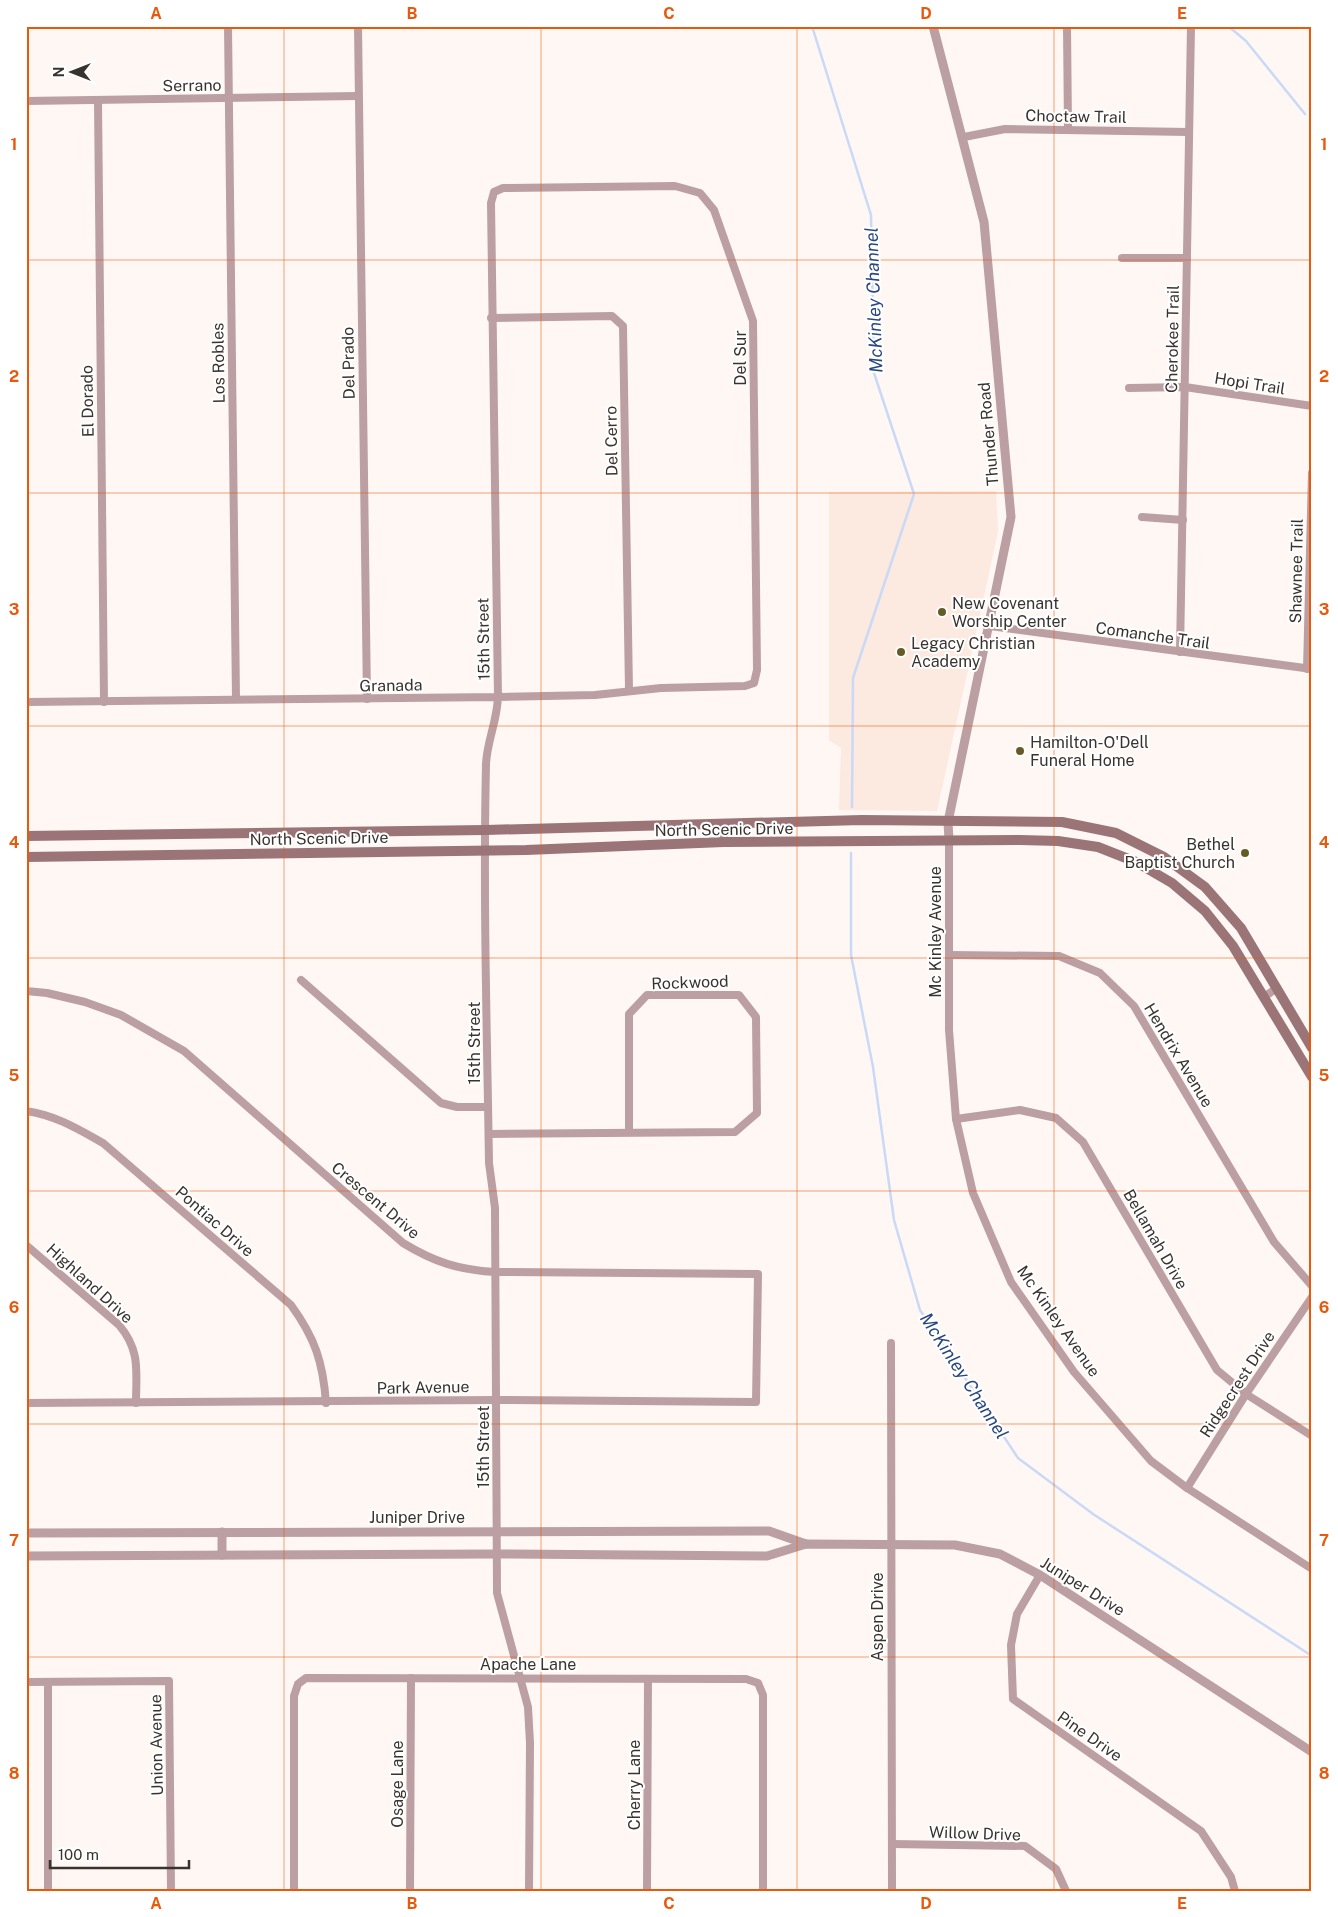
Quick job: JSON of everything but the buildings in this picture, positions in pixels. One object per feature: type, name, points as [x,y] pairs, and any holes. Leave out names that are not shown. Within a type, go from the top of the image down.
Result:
[{"type":"main road","name":"North Scenic Drive","points":[[26,836],[486,830],[862,820],[1062,822],[1116,833],[1164,858],[1205,887],[1241,928],[1312,1048]]},
{"type":"main road","name":"North Scenic Drive","points":[[26,856],[486,851],[724,842],[1058,841],[1098,848],[1136,862],[1172,883],[1205,911],[1234,946],[1312,1077]]},
{"type":"street","name":"Los Robles","points":[[228,26],[236,699]]},
{"type":"street","name":"Del Prado","points":[[358,26],[366,699]]},
{"type":"street","name":"Thunder Road","points":[[933,26],[964,137],[984,222],[1010,518],[990,626],[948,822],[949,840]]},
{"type":"street","points":[[1067,26],[1068,129]]},
{"type":"street","name":"Cherokee Trail","points":[[1180,652],[1191,26]]},
{"type":"street","name":"Serrano","points":[[26,101],[358,96]]},
{"type":"street","name":"El Dorado","points":[[98,101],[104,702]]},
{"type":"street","name":"Choctaw Trail","points":[[964,137],[1005,129],[1189,132]]},
{"type":"street","name":"Del Sur","points":[[494,192],[503,188],[675,186],[700,193],[714,210],[753,321],[758,670],[754,683]]},
{"type":"street","name":"15th Street","points":[[494,192],[491,203],[491,318],[498,716],[486,761],[486,851],[489,1163],[494,1194],[496,1554],[497,1593],[502,1619],[521,1678],[528,1707],[530,1743],[529,1891]]},
{"type":"street","points":[[1122,258],[1187,258]]},
{"type":"street","name":"Del Cerro","points":[[491,318],[612,316],[623,326],[629,690]]},
{"type":"street","name":"Hopi Trail","points":[[1128,388],[1185,388],[1312,406]]},
{"type":"street","name":"Shawnee Trail","points":[[1310,669],[1312,473]]},
{"type":"street","points":[[1142,518],[1183,520]]},
{"type":"street","name":"Comanche Trail","points":[[990,626],[1310,669]]},
{"type":"street","name":"Granada","points":[[26,702],[595,695],[629,690],[745,686],[754,683]]},
{"type":"street","points":[[724,825],[724,842]]},
{"type":"street","name":"Mc Kinley Avenue","points":[[949,840],[949,1030],[956,1119],[973,1193],[1011,1282],[1081,1379],[1151,1461],[1187,1488],[1312,1569]]},
{"type":"street","name":"Hendrix Avenue","points":[[949,955],[1059,956],[1100,973],[1134,1006],[1274,1242],[1312,1286]]},
{"type":"street","points":[[300,980],[441,1103],[457,1107],[488,1107]]},
{"type":"street","points":[[1264,997],[1276,988]]},
{"type":"street","name":"Crescent Drive","points":[[26,991],[47,993],[85,1002],[121,1015],[184,1051],[403,1243],[440,1262],[467,1271],[758,1274],[757,1338]]},
{"type":"street","name":"Rockwood","points":[[489,1134],[629,1133],[734,1132],[757,1113],[756,1016],[739,994],[647,994],[629,1014],[629,1133]]},
{"type":"street","name":"Bellamah Drive","points":[[956,1119],[1020,1110],[1056,1118],[1083,1142],[1217,1370],[1246,1394],[1312,1436]]},
{"type":"street","name":"Pontiac Drive","points":[[26,1111],[40,1113],[70,1124],[103,1143],[291,1305],[305,1324],[320,1356],[326,1403]]},
{"type":"street","name":"Highland Drive","points":[[26,1245],[120,1325],[130,1337],[136,1354],[136,1403]]},
{"type":"street","name":"Ridgecrest Drive","points":[[1187,1488],[1246,1394],[1312,1297]]},
{"type":"street","name":"Park Avenue","points":[[26,1403],[326,1403],[496,1400],[756,1402],[757,1338]]},
{"type":"street","name":"Aspen Drive","points":[[891,1343],[892,1891]]},
{"type":"street","name":"Juniper Drive","points":[[26,1533],[768,1531],[806,1544]]},
{"type":"street","points":[[222,1532],[222,1555]]},
{"type":"street","name":"Juniper Drive","points":[[26,1556],[496,1554],[767,1556],[806,1544],[890,1543],[955,1545],[1000,1554],[1040,1575],[1312,1752]]},
{"type":"street","name":"Pine Drive","points":[[1040,1575],[1018,1614],[1011,1645],[1013,1700],[1201,1830],[1231,1877],[1235,1891]]},
{"type":"street","name":"Apache Lane","points":[[294,1891],[294,1696],[298,1684],[306,1678],[746,1679],[758,1683],[762,1695],[763,1891]]},
{"type":"street","name":"Osage Lane","points":[[410,1891],[411,1678]]},
{"type":"street","name":"Cherry Lane","points":[[647,1891],[648,1679]]},
{"type":"street","name":"Union Avenue","points":[[26,1682],[169,1681],[171,1891]]},
{"type":"street","points":[[48,1682],[48,1891]]},
{"type":"street","name":"Willow Drive","points":[[892,1844],[1025,1846],[1056,1869],[1066,1891]]},
{"type":"shaded area","name":"Legacy Christian Academy","points":[[996,491],[998,532],[937,811],[839,810],[841,748],[829,740],[829,492]]},
{"type":"waterway","name":"McKinley Channel","points":[[812,26],[871,215],[874,373],[914,494],[853,678],[852,807]]},
{"type":"waterway","points":[[1228,26],[1246,41],[1305,114]]},
{"type":"waterway","name":"McKinley Channel","points":[[851,853],[851,955],[873,1067],[894,1220],[920,1310],[1018,1458],[1093,1514],[1312,1656]]},
{"type":"place","name":"New Covenant Worship Center","points":[[942,612]]},
{"type":"place","name":"Legacy Christian Academy","points":[[901,652]]},
{"type":"place","name":"Hamilton-O'Dell Funeral Home","points":[[1020,751]]},
{"type":"place","name":"Bethel Baptist Church","points":[[1245,853]]}]
